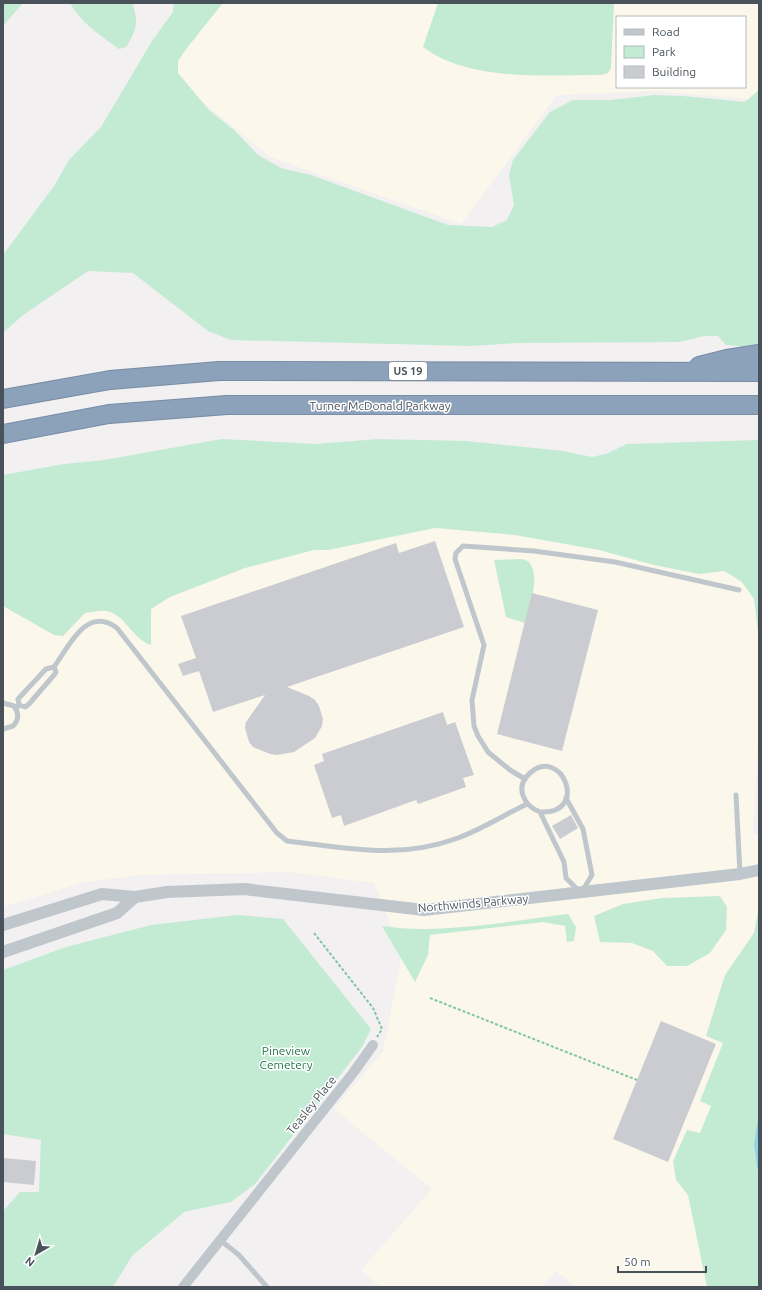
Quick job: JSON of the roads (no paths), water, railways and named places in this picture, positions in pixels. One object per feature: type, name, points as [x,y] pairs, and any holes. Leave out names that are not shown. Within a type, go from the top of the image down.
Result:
[{"type":"highway","points":[[681,372],[727,359],[759,354]]},
{"type":"highway","name":"US 19","points":[[3,399],[110,380],[219,371],[759,372]]},
{"type":"highway","name":"Turner McDonald Parkway","points":[[3,434],[109,414],[227,405],[759,405]]},
{"type":"street","name":"Northwinds Parkway","points":[[3,925],[102,894],[135,897],[167,892],[244,889],[424,910],[581,893],[740,874],[759,870]]},
{"type":"street","name":"Northwinds Parkway","points":[[740,874],[759,879]]},
{"type":"street","points":[[3,952],[117,913],[135,897]]},
{"type":"street","name":"Teasley Place","points":[[183,1287],[353,1073],[373,1045]]},
{"type":"lane","points":[[525,779],[510,770],[488,752],[478,736],[474,726],[472,700],[484,645],[455,559],[460,548],[463,546],[534,551],[615,562],[739,590]]},
{"type":"lane","points":[[3,729],[9,728],[16,723],[18,714],[18,699],[46,669],[54,667],[84,626],[101,620],[112,624],[117,628],[277,834],[287,841],[368,851],[406,851],[435,845],[474,832],[527,804]]},
{"type":"lane","points":[[3,703],[17,707],[25,707],[54,675],[56,672],[54,667]]},
{"type":"lane","points":[[540,812],[555,810],[561,806],[566,798],[567,786],[565,779],[554,769],[540,768],[533,770],[525,779],[522,790],[527,804],[540,812],[564,862],[566,878],[581,893],[592,875],[583,829],[566,798]]},
{"type":"lane","points":[[736,795],[740,874]]},
{"type":"lane","points":[[220,1240],[239,1255],[267,1287]]},
{"type":"waterway","points":[[759,1123],[756,1145],[759,1168]]},
{"type":"park label","name":"Pineview Cemetery","points":[[286,1057]]}]
